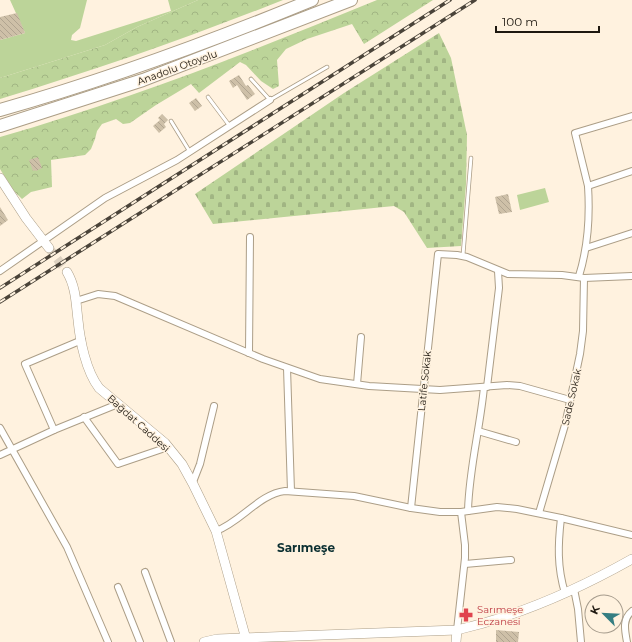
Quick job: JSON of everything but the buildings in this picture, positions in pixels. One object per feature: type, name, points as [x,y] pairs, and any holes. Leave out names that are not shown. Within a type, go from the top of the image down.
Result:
[{"type":"highway","name":"Anadolu Otoyolu","points":[[0,110],[69,89],[207,42],[312,0]]},
{"type":"highway","name":"Anadolu Otoyolu","points":[[0,126],[143,80],[351,0]]},
{"type":"street","points":[[0,271],[46,244],[105,198],[190,152],[270,100]]},
{"type":"street","name":"Sade Sokak","points":[[539,513],[565,425],[582,344],[581,277],[586,248],[589,209],[588,186],[575,133],[632,116]]},
{"type":"street","points":[[588,186],[632,172]]},
{"type":"street","points":[[0,178],[46,244]]},
{"type":"street","points":[[586,248],[632,233]]},
{"type":"street","points":[[249,353],[250,237]]},
{"type":"street","name":"Latife Sokak","points":[[410,508],[438,254],[463,255]]},
{"type":"street","points":[[463,255],[508,274],[562,275],[581,277],[632,276]]},
{"type":"street","points":[[456,642],[465,564],[464,511],[486,387],[499,288],[498,271]]},
{"type":"street","name":"Bağdat Caddesi","points":[[67,272],[72,282],[88,368],[96,383],[118,404],[158,436],[182,464],[216,531],[246,639]]},
{"type":"street","points":[[76,301],[98,294],[115,296],[286,368],[320,378],[358,384],[423,390],[456,390],[507,385],[520,386],[570,400]]},
{"type":"street","points":[[358,384],[361,337]]},
{"type":"street","points":[[54,430],[25,364],[82,340]]},
{"type":"street","points":[[286,368],[291,491]]},
{"type":"street","points":[[0,455],[84,417],[118,404]]},
{"type":"street","points":[[192,482],[200,464],[214,406]]},
{"type":"street","points":[[84,417],[118,464],[168,447]]},
{"type":"street","points":[[0,428],[67,547],[108,642]]},
{"type":"street","points":[[478,431],[516,442]]},
{"type":"street","points":[[216,531],[227,527],[268,497],[279,492],[291,491],[354,496],[410,508],[440,512],[497,507],[539,513],[632,535]]},
{"type":"street","points":[[561,518],[558,552],[559,567],[565,593]]},
{"type":"street","points":[[204,642],[217,639],[284,639],[457,630],[489,622],[565,593],[606,574],[632,559]]},
{"type":"street","points":[[465,564],[511,560]]},
{"type":"street","points":[[145,572],[171,642]]},
{"type":"street","points":[[118,587],[140,642]]},
{"type":"street","points":[[574,589],[578,609],[581,642]]},
{"type":"street","points":[[626,642],[626,618],[632,611]]},
{"type":"lane","points":[[250,78],[270,100],[327,67]]},
{"type":"lane","points":[[208,97],[229,126]]},
{"type":"lane","points":[[171,121],[190,152]]},
{"type":"lane","points":[[463,255],[471,158]]},
{"type":"green space","points":[[10,0],[87,0],[80,28],[72,35],[71,40],[76,41],[171,11],[168,0],[198,0],[137,27],[105,45],[0,78],[0,40],[25,33]]},
{"type":"green space","points":[[198,0],[283,0],[143,52],[0,99],[0,78],[105,45],[137,27]]},
{"type":"green space","points":[[377,0],[433,0],[364,44],[352,24],[307,39],[286,49],[277,60],[279,86],[273,89],[261,81],[246,65],[240,62],[199,93],[191,84],[130,123],[123,124],[116,119],[102,124],[97,131],[91,149],[85,155],[51,160],[52,187],[31,192],[22,199],[13,190],[0,169],[0,137],[48,123],[190,74]]},
{"type":"green space","points":[[439,33],[451,58],[467,135],[466,184],[461,246],[427,248],[404,212],[394,206],[213,224],[195,194],[344,93]]},
{"type":"green space","points":[[545,188],[549,202],[520,210],[517,195]]},
{"type":"tunnel","points":[[49,248],[67,272]]},
{"type":"railway","points":[[0,288],[450,0]]},
{"type":"railway","points":[[0,302],[475,0]]},
{"type":"place","name":"Sarımeşe Eczanesi","points":[[466,615]]},
{"type":"district","name":"Sarımeşe","points":[[306,548]]}]
